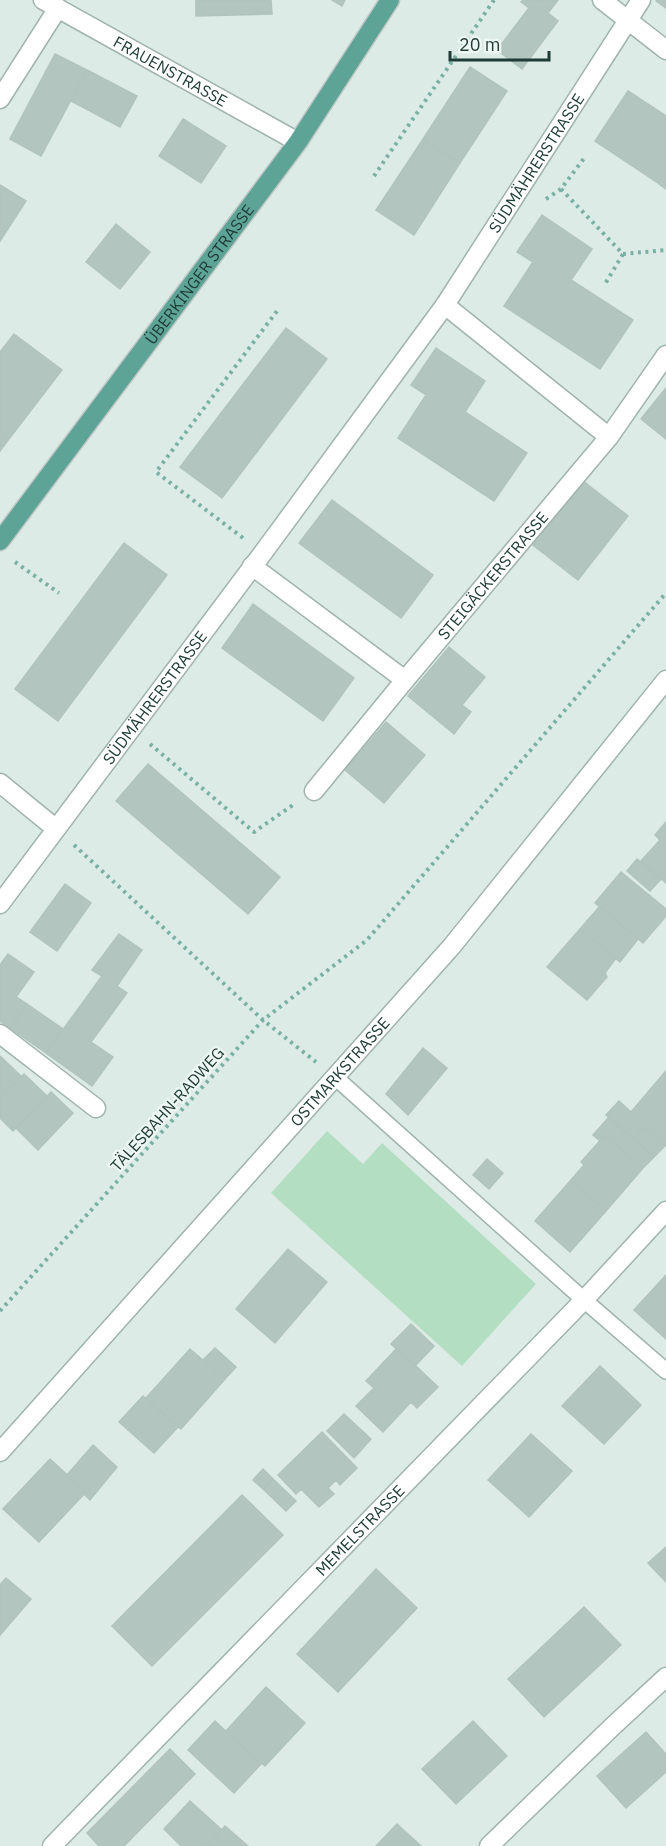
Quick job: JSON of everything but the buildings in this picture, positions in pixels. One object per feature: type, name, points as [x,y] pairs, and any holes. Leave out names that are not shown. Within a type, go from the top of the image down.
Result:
[{"type":"main road","name":"ÜBERKINGER STRASSE","points":[[0,541],[298,142],[390,0]]},
{"type":"street","points":[[602,0],[666,50]]},
{"type":"street","name":"SÜDMÄHRERSTRASSE","points":[[0,904],[445,305],[641,0]]},
{"type":"street","name":"FRAUENSTRASSE","points":[[51,4],[298,142]]},
{"type":"street","points":[[0,99],[51,4]]},
{"type":"street","points":[[445,305],[609,437]]},
{"type":"street","name":"STEIGÄCKERSTRASSE","points":[[314,791],[609,437],[666,355]]},
{"type":"street","points":[[257,560],[405,680]]},
{"type":"street","name":"OSTMARKSTRASSE","points":[[0,1452],[452,946],[666,680]]},
{"type":"street","points":[[0,783],[56,828]]},
{"type":"street","points":[[0,1034],[96,1108]]},
{"type":"street","name":"MEMELSTRASSE","points":[[52,1846],[584,1300],[666,1211]]},
{"type":"street","points":[[489,1846],[612,1726],[666,1677]]},
{"type":"lane","points":[[335,1077],[666,1371]]},
{"type":"path","points":[[374,176],[494,0]]},
{"type":"path","points":[[561,189],[623,254]]},
{"type":"path","points":[[623,254],[666,250]]},
{"type":"path","points":[[605,284],[623,254]]},
{"type":"path","points":[[257,560],[156,472],[277,311]]},
{"type":"path","points":[[9,557],[59,593]]},
{"type":"path","name":"TÄLESBAHN-RADWEG","points":[[0,1311],[263,1020],[367,940],[666,593]]},
{"type":"path","points":[[131,728],[254,832],[314,791]]},
{"type":"path","points":[[56,828],[263,1020],[335,1077]]},
{"type":"green space","points":[[327,1131],[363,1164],[382,1143],[536,1284],[462,1366],[271,1193]]}]
